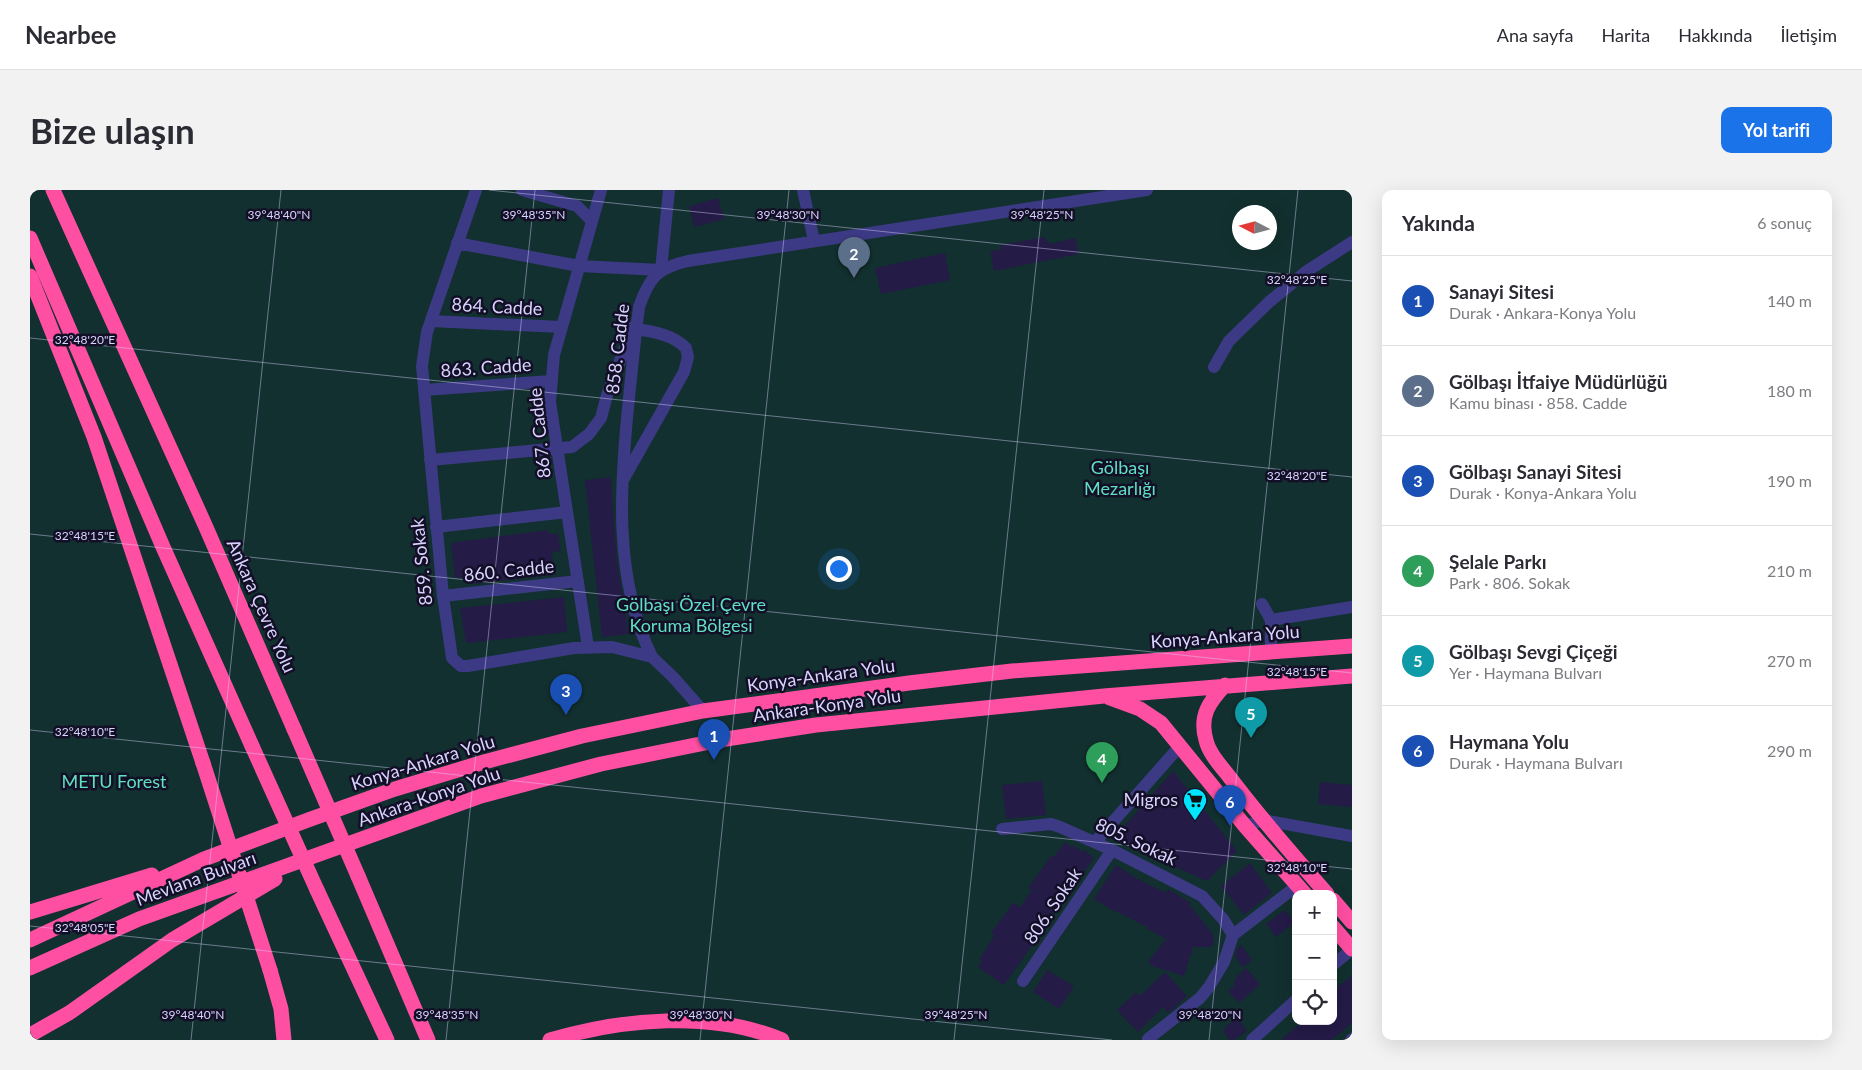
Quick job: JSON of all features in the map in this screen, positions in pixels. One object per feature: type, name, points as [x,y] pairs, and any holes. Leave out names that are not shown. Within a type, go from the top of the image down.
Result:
[{"type":"highway","name":"Ankara Çevre Yolu","points":[[53,190],[205,525],[428,1040]]},
{"type":"highway","points":[[30,238],[316,890],[387,1040]]},
{"type":"highway","points":[[30,276],[94,437],[203,763],[270,970],[280,1010],[284,1040]]},
{"type":"highway","name":"Konya-Ankara Yolu","points":[[308,820],[395,789],[484,762],[582,736],[703,711],[1012,671],[1352,646]]},
{"type":"highway","name":"Ankara-Konya Yolu","points":[[322,854],[490,794],[601,764],[720,740],[816,725],[1104,696],[1352,676]]},
{"type":"highway","points":[[1225,685],[1207,706],[1204,724],[1206,742],[1222,767],[1263,820],[1324,890]]},
{"type":"highway","points":[[1104,696],[1128,703],[1161,724],[1301,890]]},
{"type":"highway","name":"Mevlana Bulvarı","points":[[30,938],[204,859],[308,820]]},
{"type":"highway","points":[[30,1035],[69,1013],[172,940],[225,910],[258,888],[322,854]]},
{"type":"highway","name":"Mevlana Bulvarı","points":[[30,968],[139,920],[322,854]]},
{"type":"highway","points":[[30,912],[204,859]]},
{"type":"highway","points":[[1337,905],[1352,922]]},
{"type":"highway","points":[[1337,932],[1352,949]]},
{"type":"highway","points":[[550,1040],[589,1029],[620,1024],[691,1021],[716,1023],[750,1030],[782,1040]]},
{"type":"street","name":"859. Sokak","points":[[476,190],[430,321],[423,356],[424,390],[436,527],[452,658],[462,666],[468,666],[588,646],[612,648],[652,657]]},
{"type":"street","points":[[522,190],[577,206],[592,220]]},
{"type":"street","name":"867. Cadde","points":[[588,646],[550,402],[554,355],[601,190]]},
{"type":"street","points":[[661,270],[669,190]]},
{"type":"street","points":[[803,190],[814,242]]},
{"type":"street","points":[[458,243],[579,266],[661,270],[688,261],[814,242],[1092,194],[1147,190]]},
{"type":"street","points":[[1214,367],[1229,341],[1269,302],[1307,271],[1352,242]]},
{"type":"street","name":"858. Cadde","points":[[652,657],[639,627],[631,594],[625,554],[621,482],[638,314],[645,290],[653,277],[661,270]]},
{"type":"street","points":[[430,460],[572,447],[589,434],[601,418],[607,395],[638,314]]},
{"type":"street","name":"864. Cadde","points":[[430,321],[561,327]]},
{"type":"street","points":[[621,482],[675,390],[684,372],[688,357],[686,348],[675,338],[637,329]]},
{"type":"street","name":"863. Cadde","points":[[424,390],[551,381]]},
{"type":"street","points":[[436,527],[567,512]]},
{"type":"street","name":"860. Cadde","points":[[443,596],[578,581]]},
{"type":"street","points":[[1262,604],[1271,620],[1271,652]]},
{"type":"street","points":[[1271,620],[1352,607]]},
{"type":"street","points":[[652,657],[673,677],[703,711]]},
{"type":"street","points":[[1095,842],[1180,746]]},
{"type":"street","points":[[1246,826],[1263,820],[1352,836]]},
{"type":"street","name":"805. Sokak","points":[[1002,829],[1050,824],[1095,842],[1202,896],[1223,919],[1233,935]]},
{"type":"street","name":"806. Sokak","points":[[1023,981],[1112,850]]},
{"type":"street","points":[[1148,1039],[1200,998],[1209,987],[1224,962],[1233,935],[1292,896]]},
{"type":"street","points":[[1337,962],[1352,949]]},
{"type":"street","points":[[1252,1040],[1292,1004]]},
{"type":"green space","name":"Gölbaşı Özel Çevre Koruma Bölgesi","points":[[30,190],[1352,190],[1352,1040],[30,1040]]},
{"type":"building","points":[[718,198],[724,219],[694,227],[689,206]]},
{"type":"building","points":[[1045,237],[1049,244],[1075,238],[1079,254],[994,271],[990,251],[1002,249],[1000,245]]},
{"type":"building","points":[[945,253],[950,280],[881,294],[875,268]]},
{"type":"building","points":[[611,477],[617,564],[628,634],[602,637],[585,480]]},
{"type":"building","points":[[548,530],[549,534],[558,533],[561,551],[552,552],[554,575],[472,584],[471,576],[455,578],[451,543]]},
{"type":"building","points":[[564,597],[567,632],[466,643],[460,608]]},
{"type":"building","points":[[1173,771],[1237,851],[1207,881],[1113,839]]},
{"type":"building","points":[[1042,781],[1046,815],[1006,819],[1002,785]]},
{"type":"building","points":[[1320,782],[1352,785],[1352,807],[1318,804]]},
{"type":"building","points":[[1065,842],[1082,852],[1084,850],[1094,858],[1056,910],[1054,909],[1043,925],[1046,926],[1004,985],[978,967],[982,962],[979,960],[994,936],[991,933],[1013,903],[1020,907],[1032,890],[1028,888],[1051,856],[1054,857]]},
{"type":"building","points":[[1250,863],[1272,893],[1244,915],[1221,886]]},
{"type":"building","points":[[1116,865],[1136,878],[1166,893],[1168,889],[1191,903],[1189,904],[1212,933],[1214,939],[1212,947],[1193,947],[1184,976],[1152,966],[1148,962],[1166,939],[1094,899]]},
{"type":"building","points":[[1284,910],[1292,919],[1292,924],[1276,937],[1266,924]]},
{"type":"building","points":[[1241,945],[1252,960],[1243,967],[1235,956],[1237,948]]},
{"type":"building","points":[[1246,968],[1260,984],[1239,1003],[1228,991],[1235,985],[1233,983],[1237,979],[1236,977]]},
{"type":"building","points":[[1047,970],[1074,986],[1059,1009],[1033,992]]},
{"type":"building","points":[[1165,972],[1187,996],[1168,1013],[1163,1007],[1138,1032],[1117,1010],[1136,992],[1140,996]]},
{"type":"building","points":[[1352,976],[1352,1023],[1332,1040],[1281,1040],[1298,1025],[1337,1025],[1337,987]]},
{"type":"building","points":[[1237,1018],[1247,1031],[1234,1040],[1230,1040],[1223,1031],[1225,1030],[1224,1028]]},
{"type":"place","name":"Gölbaşı İtfaiye Müdürlüğü","points":[[854,278]]},
{"type":"place","name":"Gölbaşı Sanayi Sitesi","points":[[566,715]]},
{"type":"place","name":"Gölbaşı Sevgi Çiçeği","points":[[1251,738]]},
{"type":"place","name":"Sanayi Sitesi","points":[[714,760]]},
{"type":"place","name":"Şelale Parkı","points":[[1102,783]]},
{"type":"place","name":"Migros","points":[[1195,821]]},
{"type":"place","name":"Haymana Yolu","points":[[1230,826]]},
{"type":"park label","name":"Gölbaşı Mezarlığı","points":[[1120,478]]},
{"type":"park label","name":"METU Forest","points":[[114,782]]}]
